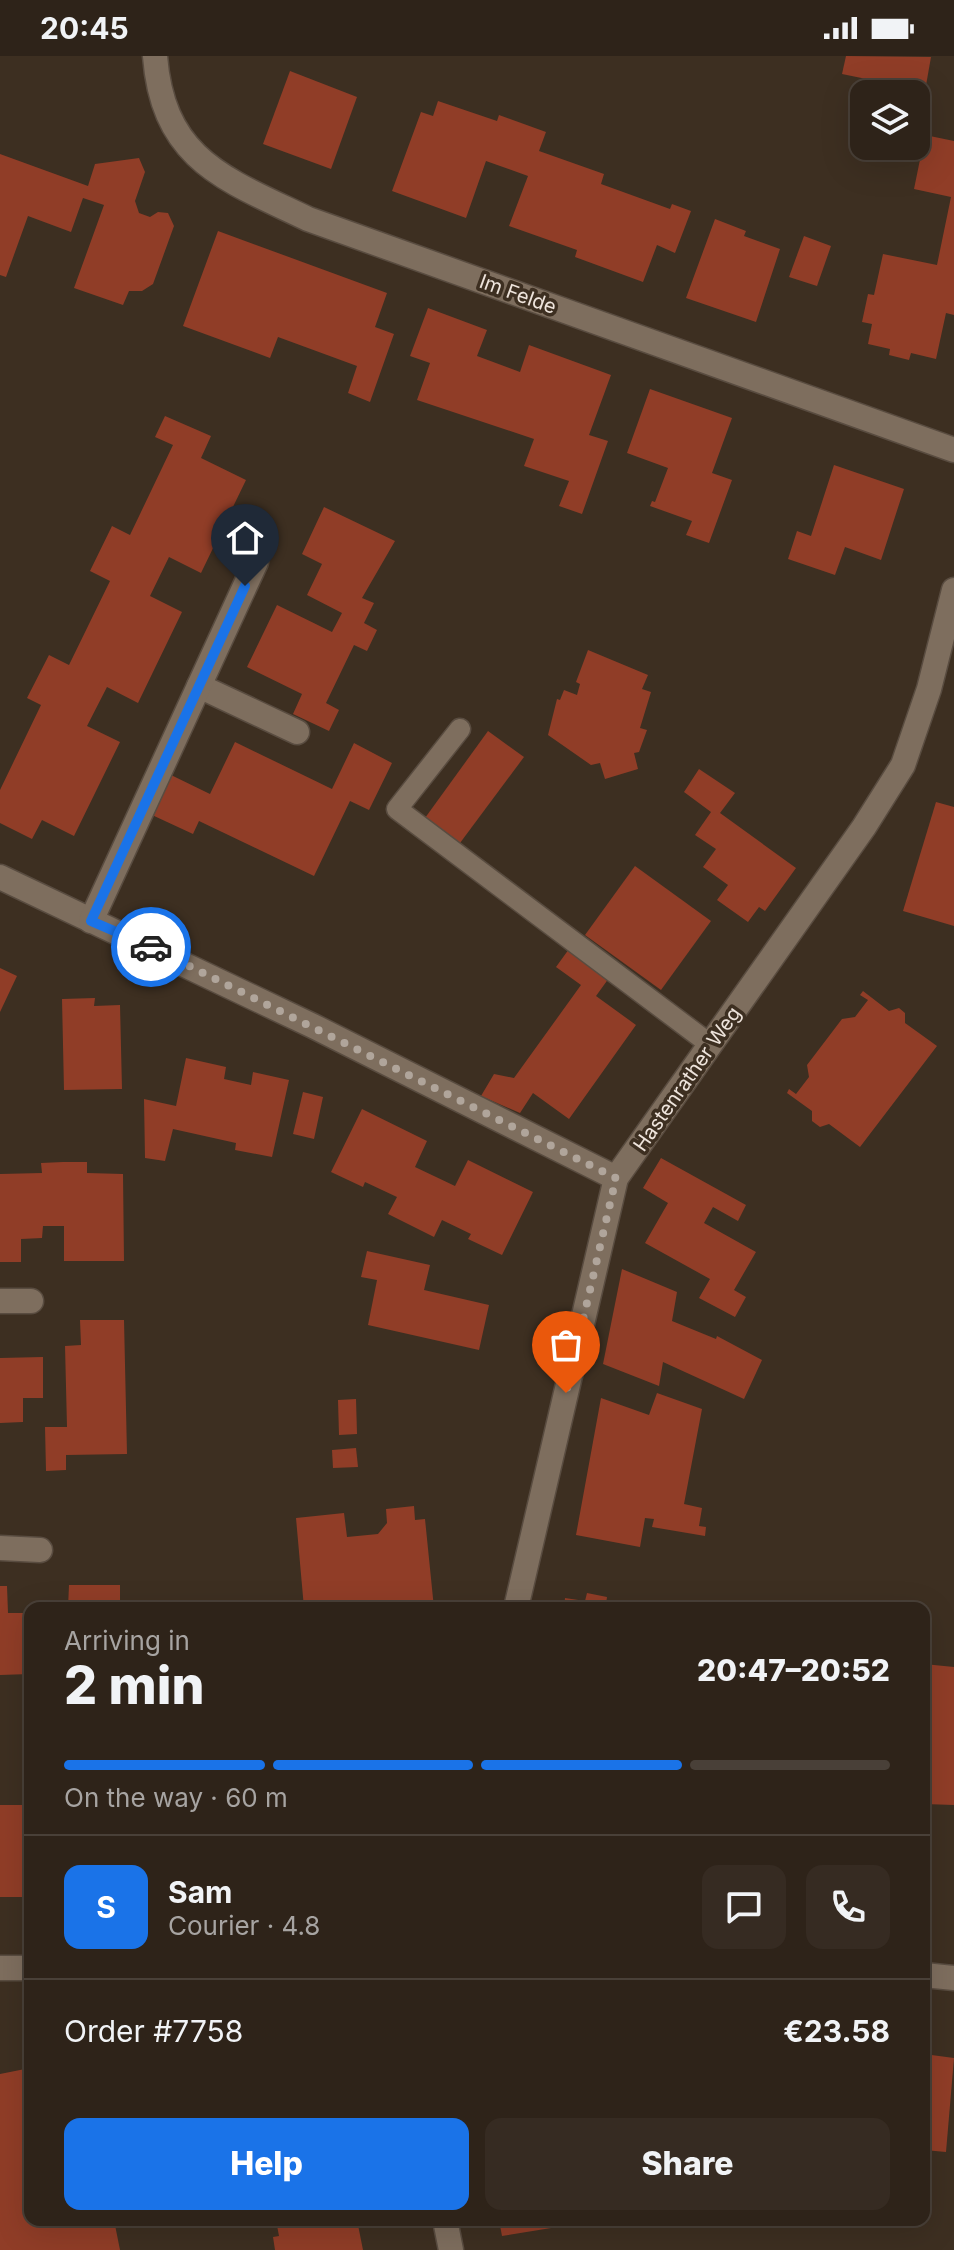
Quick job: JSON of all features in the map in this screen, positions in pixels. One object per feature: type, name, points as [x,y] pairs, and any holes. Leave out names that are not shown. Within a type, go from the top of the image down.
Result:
[{"type":"street","name":"Im Felde","points":[[155,56],[164,105],[190,153],[227,180],[308,219],[954,450]]},
{"type":"street","points":[[91,921],[256,562]]},
{"type":"street","name":"Hastenrather Weg","points":[[517,1602],[616,1178],[864,827],[903,765],[929,689],[954,590]]},
{"type":"street","points":[[199,686],[297,732]]},
{"type":"street","points":[[0,877],[313,1026],[616,1178]]},
{"type":"street","points":[[0,1301],[31,1301]]},
{"type":"street","points":[[0,1548],[40,1550]]},
{"type":"street","points":[[0,1968],[24,1968]]},
{"type":"street","points":[[930,1976],[954,1978]]},
{"type":"street","points":[[446,2226],[451,2250]]},
{"type":"lane","points":[[460,729],[397,809],[711,1045]]},
{"type":"building","points":[[846,56],[931,57],[927,80],[871,80],[842,74]]},
{"type":"building","points":[[290,71],[357,97],[331,169],[263,144]]},
{"type":"building","points":[[438,101],[497,121],[499,115],[546,132],[539,151],[604,174],[601,184],[670,209],[672,204],[691,211],[675,253],[657,245],[643,282],[575,257],[577,250],[509,226],[528,176],[486,161],[466,218],[392,191],[421,112],[433,116]]},
{"type":"building","points":[[930,136],[954,141],[954,315],[946,313],[936,359],[911,353],[909,360],[889,355],[890,349],[868,344],[872,324],[862,322],[868,294],[874,295],[883,254],[937,265],[951,197],[914,189],[920,160],[930,160]]},
{"type":"building","points":[[0,154],[88,186],[95,164],[139,158],[145,172],[135,201],[139,213],[150,217],[158,212],[168,213],[174,226],[153,284],[142,291],[129,291],[123,305],[74,288],[104,205],[83,198],[71,232],[28,216],[6,277],[0,275]]},
{"type":"building","points":[[715,219],[746,231],[744,236],[780,249],[756,322],[686,298]]},
{"type":"building","points":[[218,231],[387,293],[375,327],[394,334],[370,402],[348,393],[357,366],[278,337],[270,358],[183,326]]},
{"type":"building","points":[[804,236],[831,246],[817,286],[789,277]]},
{"type":"building","points":[[428,308],[487,330],[477,356],[520,372],[529,345],[611,375],[589,435],[608,441],[582,514],[559,506],[569,481],[524,466],[534,439],[417,400],[430,363],[410,356]]},
{"type":"building","points":[[650,389],[732,418],[712,473],[732,480],[709,543],[686,535],[692,521],[650,506],[652,501],[655,502],[668,468],[627,453]]},
{"type":"building","points":[[165,416],[211,436],[201,458],[246,480],[201,573],[169,557],[150,596],[182,612],[138,703],[107,687],[87,726],[120,742],[74,836],[42,820],[32,839],[0,823],[0,790],[41,705],[27,698],[49,655],[69,665],[110,581],[90,571],[112,526],[130,535],[173,445],[155,437]]},
{"type":"building","points":[[834,465],[904,489],[881,560],[845,547],[835,575],[788,559],[797,531],[811,536]]},
{"type":"building","points":[[324,507],[395,541],[362,598],[374,603],[364,623],[377,630],[367,651],[354,645],[326,703],[339,710],[329,731],[293,714],[302,694],[247,667],[277,605],[332,632],[342,613],[307,595],[322,564],[302,554]]},
{"type":"building","points":[[588,650],[648,675],[642,689],[651,692],[640,728],[647,730],[639,752],[634,753],[638,769],[605,779],[600,763],[591,765],[548,735],[557,699],[560,700],[564,690],[577,695],[580,684],[576,682]]},
{"type":"building","points":[[488,731],[524,757],[460,843],[425,818]]},
{"type":"building","points":[[235,742],[332,789],[354,743],[392,763],[369,810],[350,801],[314,876],[199,821],[193,834],[152,815],[171,775],[210,794]]},
{"type":"building","points":[[699,769],[735,793],[720,813],[796,868],[765,911],[759,907],[748,922],[717,900],[728,885],[703,867],[716,849],[695,835],[711,812],[684,792]]},
{"type":"building","points":[[936,802],[954,807],[954,926],[903,911]]},
{"type":"building","points":[[635,866],[711,921],[661,990],[585,935]]},
{"type":"building","points":[[569,949],[609,978],[596,996],[636,1025],[569,1119],[533,1093],[520,1113],[481,1096],[494,1074],[514,1078],[581,985],[556,967]]},
{"type":"building","points":[[0,968],[17,976],[0,1012]]},
{"type":"building","points":[[863,991],[889,1011],[899,1008],[905,1013],[905,1023],[937,1046],[860,1147],[829,1124],[820,1127],[812,1121],[812,1111],[787,1093],[789,1089],[796,1094],[809,1077],[807,1065],[842,1019],[855,1017],[868,1000],[860,995]]},
{"type":"building","points":[[95,998],[94,1006],[120,1005],[122,1089],[64,1090],[62,999]]},
{"type":"building","points":[[186,1058],[226,1067],[224,1079],[251,1085],[253,1072],[289,1080],[272,1157],[235,1150],[236,1143],[173,1129],[165,1161],[145,1158],[144,1099],[176,1106]]},
{"type":"building","points":[[303,1092],[323,1097],[314,1139],[293,1134]]},
{"type":"building","points":[[362,1109],[427,1141],[415,1167],[455,1186],[468,1160],[533,1192],[502,1255],[468,1239],[471,1234],[442,1220],[434,1237],[388,1214],[397,1197],[365,1182],[363,1187],[331,1172]]},
{"type":"building","points":[[661,1158],[746,1205],[738,1221],[713,1207],[704,1223],[756,1252],[734,1290],[746,1297],[735,1317],[699,1298],[710,1279],[645,1243],[668,1203],[643,1188]]},
{"type":"building","points":[[87,1162],[87,1173],[123,1174],[124,1261],[64,1261],[64,1226],[43,1226],[42,1238],[21,1239],[21,1262],[0,1262],[0,1174],[42,1173],[41,1163]]},
{"type":"building","points":[[367,1251],[430,1265],[424,1290],[489,1305],[479,1350],[368,1325],[377,1280],[361,1277]]},
{"type":"building","points":[[622,1269],[677,1292],[672,1321],[716,1339],[717,1336],[762,1360],[744,1399],[663,1362],[659,1386],[603,1364]]},
{"type":"building","points":[[80,1320],[124,1320],[127,1454],[66,1455],[66,1470],[46,1471],[45,1427],[67,1427],[65,1346],[81,1345]]},
{"type":"building","points":[[43,1357],[43,1398],[23,1398],[23,1422],[0,1423],[0,1358]]},
{"type":"building","points":[[657,1393],[702,1409],[684,1504],[702,1508],[699,1526],[706,1527],[705,1536],[652,1527],[654,1519],[645,1518],[640,1547],[576,1535],[601,1398],[649,1415]]},
{"type":"building","points":[[356,1399],[357,1434],[339,1435],[338,1400]]},
{"type":"building","points":[[356,1448],[358,1467],[333,1468],[332,1450]]},
{"type":"building","points":[[414,1506],[415,1520],[425,1519],[433,1602],[303,1602],[296,1518],[344,1513],[347,1537],[378,1534],[387,1523],[386,1509]]},
{"type":"building","points":[[69,1585],[120,1585],[120,1602],[68,1602]]},
{"type":"building","points":[[0,1586],[7,1586],[8,1613],[24,1613],[24,1674],[0,1675]]},
{"type":"building","points":[[587,1593],[607,1597],[606,1602],[565,1602],[565,1598],[585,1601]]},
{"type":"building","points":[[930,1665],[954,1667],[954,1805],[930,1804]]},
{"type":"building","points":[[0,1805],[24,1805],[24,1897],[0,1897]]},
{"type":"building","points":[[930,2055],[954,2058],[946,2152],[930,2151]]},
{"type":"building","points":[[24,2069],[24,2226],[115,2226],[120,2250],[0,2250],[0,2074]]},
{"type":"building","points":[[277,2226],[358,2226],[363,2250],[275,2250],[273,2237],[279,2236]]},
{"type":"building","points":[[500,2226],[564,2226],[502,2236]]},
{"type":"way so far","points":[[151,947],[616,1178],[566,1393]]},
{"type":"route","points":[[151,947],[91,921],[245,586]]}]
